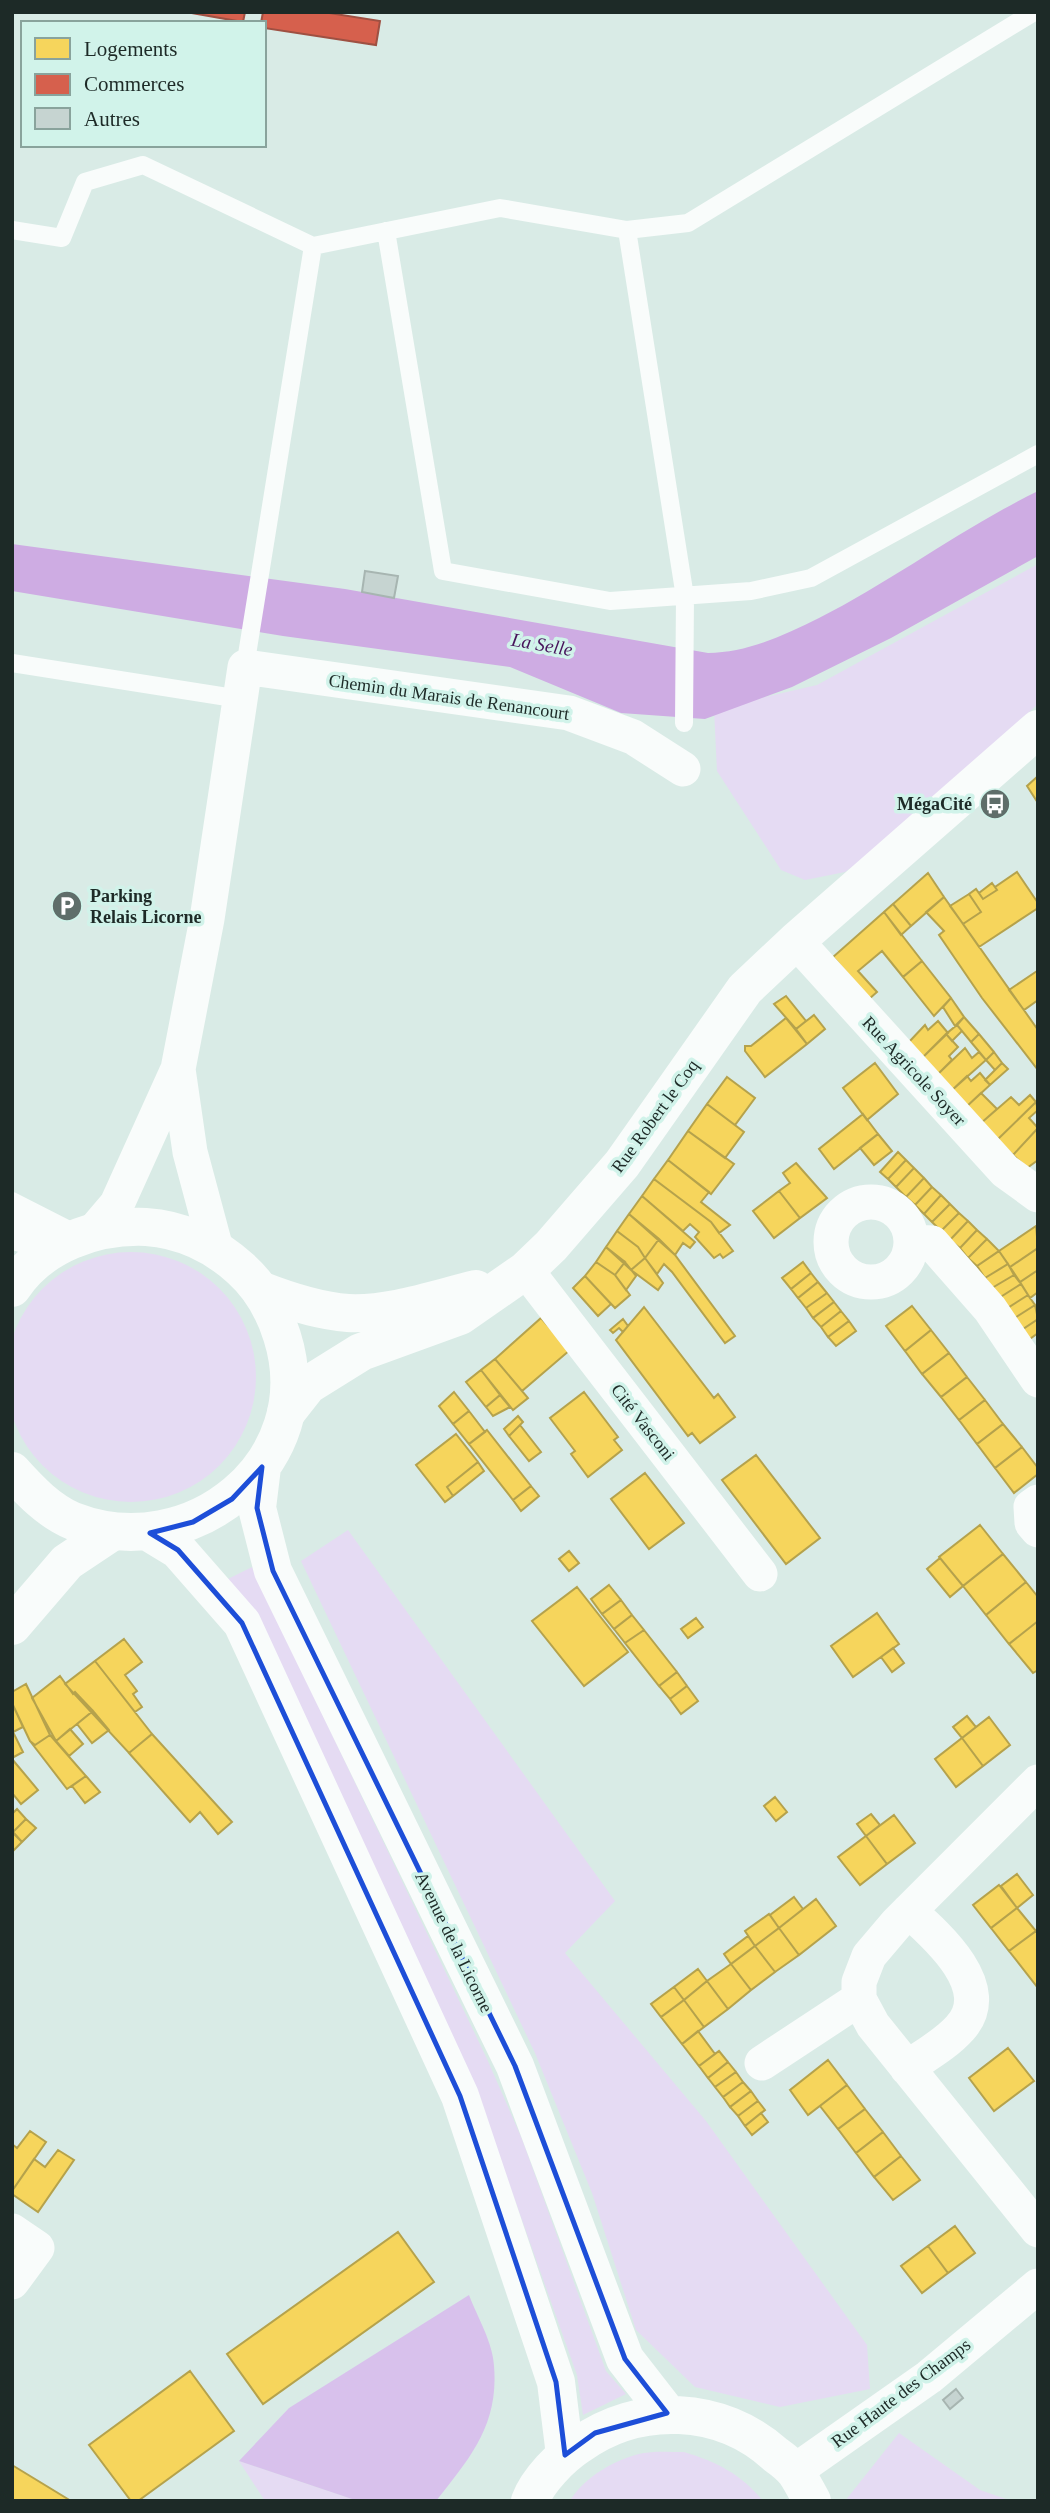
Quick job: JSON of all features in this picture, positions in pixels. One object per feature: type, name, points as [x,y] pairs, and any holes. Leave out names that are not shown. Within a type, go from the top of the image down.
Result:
[{"type":"main road","name":"Rue Robert le Coq","points":[[286,1413],[308,1385],[361,1352],[460,1316],[551,1246],[622,1164],[745,989],[1038,729]]},
{"type":"main road","points":[[12,1230],[38,1238],[82,1236],[125,1226],[157,1228],[188,1235],[216,1249],[240,1268],[260,1290],[276,1318],[286,1349],[289,1381],[286,1413],[276,1441],[262,1467],[232,1499],[193,1522],[150,1533],[112,1532],[72,1520],[36,1497],[12,1471]]},
{"type":"main road","points":[[12,1288],[40,1259],[82,1236]]},
{"type":"main road","points":[[260,1290],[295,1303],[349,1313],[388,1310],[515,1276]]},
{"type":"main road","name":"Avenue de la Licorne","points":[[262,1467],[257,1508],[273,1571],[515,2066],[625,2359],[667,2413]]},
{"type":"main road","points":[[12,1626],[67,1562],[112,1532]]},
{"type":"main road","points":[[150,1533],[178,1550],[242,1623],[460,2096],[556,2382],[565,2455]]},
{"type":"main road","points":[[530,2501],[565,2455],[607,2428],[630,2419],[667,2413],[715,2419],[759,2439],[803,2486]]},
{"type":"street","name":"Chemin du Marais de Renancourt","points":[[245,669],[569,713],[633,737],[683,769]]},
{"type":"street","points":[[82,1236],[117,1205],[178,1069],[207,919],[245,669]]},
{"type":"street","name":"Rue Agricole Soyer","points":[[796,941],[1005,1171],[1038,1195]]},
{"type":"street","points":[[178,1069],[190,1152],[216,1249]]},
{"type":"street","points":[[912,1242],[932,1243],[990,1309],[1038,1380]]},
{"type":"street","name":"Cité Vasconi","points":[[515,1276],[760,1574]]},
{"type":"street","points":[[1038,1502],[1031,1507],[1032,1523],[1038,1530]]},
{"type":"street","points":[[1038,1782],[909,1911],[869,1956],[859,1982],[859,1999],[873,2025],[1038,2230]]},
{"type":"street","points":[[907,2068],[961,2027],[971,2005],[967,1978],[950,1948],[909,1911]]},
{"type":"street","points":[[762,2063],[859,1999]]},
{"type":"street","points":[[12,2231],[37,2248],[12,2282]]},
{"type":"street","name":"Rue Haute des Champs","points":[[803,2486],[1038,2286]]},
{"type":"lane","points":[[12,230],[62,237],[85,182],[143,165],[313,246],[500,208],[627,230],[688,223],[1034,12]]},
{"type":"lane","points":[[627,230],[685,597],[682,629],[684,723]]},
{"type":"lane","points":[[386,231],[443,571],[610,601],[751,591],[811,578],[1038,454]]},
{"type":"lane","points":[[12,663],[245,669],[264,566],[313,246]]},
{"type":"lane","points":[[12,1200],[82,1236]]},
{"type":"highlighted area","points":[[262,1467],[257,1508],[273,1571],[515,2066],[625,2359],[667,2413],[595,2433],[565,2455],[556,2382],[460,2096],[242,1623],[178,1550],[150,1533],[193,1522],[232,1499]]},
{"type":"shaded area","points":[[1038,564],[1038,704],[878,849],[845,872],[805,880],[781,870],[717,771],[714,709],[817,685]]},
{"type":"shaded area","points":[[131,1252],[179,1262],[200,1273],[219,1289],[235,1308],[246,1329],[256,1377],[246,1425],[235,1446],[219,1465],[200,1481],[179,1492],[131,1502],[83,1492],[62,1481],[43,1465],[27,1446],[16,1425],[6,1377],[16,1329],[27,1308],[43,1289],[62,1273],[83,1262]]},
{"type":"shaded area","points":[[348,1530],[615,1901],[565,1953],[706,2121],[867,2345],[870,2389],[780,2407],[695,2387],[636,2330],[592,2193],[535,2053],[301,1561]]},
{"type":"shaded area","points":[[252,1567],[487,2059],[522,2139],[606,2371],[626,2394],[583,2415],[577,2375],[474,2085],[228,1579]]},
{"type":"shaded area","points":[[469,2295],[493,2357],[492,2406],[480,2440],[436,2501],[358,2501],[239,2461],[289,2408]]},
{"type":"shaded area","points":[[899,2433],[980,2490],[1012,2501],[845,2501]]},
{"type":"shaded area","points":[[649,2452],[684,2452],[728,2470],[746,2483],[763,2501],[570,2501],[592,2477],[623,2459]]},
{"type":"shaded area","points":[[239,2461],[358,2501],[265,2501]]},
{"type":"water","name":"La Selle","points":[[1038,491],[1038,556],[891,638],[792,687],[705,719],[621,713],[510,667],[283,636],[12,591],[12,544],[345,589],[708,653],[723,652],[765,642],[819,618],[982,521]]},
{"type":"building: Logements","points":[[1038,776],[1038,803],[1027,786]]},
{"type":"building: Logements","points":[[1017,872],[1038,903],[1038,908],[979,947],[963,924],[981,912],[969,894],[976,889],[983,899]]},
{"type":"building: Logements","points":[[928,873],[944,897],[911,926],[893,904]]},
{"type":"building: Logements","points":[[992,883],[997,890],[983,899],[979,893]]},
{"type":"building: Logements","points":[[969,894],[981,912],[963,924],[950,906]]},
{"type":"building: Logements","points":[[944,897],[1038,1030],[1038,1070],[982,998],[939,935],[944,931],[926,912]]},
{"type":"building: Logements","points":[[893,904],[911,926],[901,935],[884,912]]},
{"type":"building: Logements","points":[[884,912],[922,961],[903,977],[882,951],[858,971],[877,992],[869,999],[833,957]]},
{"type":"building: Logements","points":[[922,961],[951,998],[934,1016],[903,977]]},
{"type":"building: Logements","points":[[1037,971],[1038,1000],[1024,1010],[1009,990]]},
{"type":"building: Logements","points":[[786,996],[806,1021],[796,1029],[774,1004]]},
{"type":"building: Logements","points":[[951,998],[964,1017],[955,1026],[943,1007]]},
{"type":"building: Logements","points":[[814,1015],[825,1029],[807,1044],[796,1029]]},
{"type":"building: Logements","points":[[964,1017],[979,1034],[971,1042],[957,1025]]},
{"type":"building: Logements","points":[[786,1018],[807,1044],[765,1077],[745,1051],[745,1046],[751,1046]]},
{"type":"building: Logements","points":[[938,1021],[948,1033],[922,1058],[908,1043],[925,1025],[928,1030]]},
{"type":"building: Logements","points":[[957,1025],[962,1031],[952,1041],[946,1034]]},
{"type":"building: Logements","points":[[946,1034],[958,1047],[949,1056],[952,1060],[937,1075],[922,1058]]},
{"type":"building: Logements","points":[[979,1034],[994,1052],[986,1060],[971,1042]]},
{"type":"building: Logements","points":[[965,1048],[972,1058],[979,1052],[986,1060],[951,1091],[937,1075]]},
{"type":"building: Logements","points":[[994,1052],[1002,1063],[995,1070],[986,1060]]},
{"type":"building: Logements","points":[[875,1063],[898,1094],[867,1120],[843,1088]]},
{"type":"building: Logements","points":[[1002,1063],[1008,1069],[990,1085],[985,1080]]},
{"type":"building: Logements","points":[[980,1073],[990,1085],[966,1107],[951,1091],[967,1076],[971,1081]]},
{"type":"building: Logements","points":[[727,1077],[755,1098],[735,1125],[707,1104]]},
{"type":"building: Logements","points":[[981,1093],[997,1109],[980,1124],[966,1107]]},
{"type":"building: Logements","points":[[1030,1095],[1036,1102],[997,1140],[980,1124],[1011,1097],[1019,1105]]},
{"type":"building: Logements","points":[[1036,1102],[1038,1110],[1029,1118],[1038,1128],[1013,1155],[997,1140]]},
{"type":"building: Logements","points":[[707,1104],[744,1132],[725,1158],[688,1131]]},
{"type":"building: Logements","points":[[863,1114],[878,1134],[834,1169],[819,1149]]},
{"type":"building: Logements","points":[[1038,1128],[1038,1160],[1027,1168],[1013,1155]]},
{"type":"building: Logements","points":[[688,1131],[734,1164],[711,1194],[668,1160]]},
{"type":"building: Logements","points":[[878,1134],[892,1151],[874,1165],[860,1148]]},
{"type":"building: Logements","points":[[898,1152],[906,1160],[888,1179],[880,1172]]},
{"type":"building: Logements","points":[[668,1160],[709,1192],[701,1202],[730,1225],[719,1233],[711,1222],[654,1179]]},
{"type":"building: Logements","points":[[906,1160],[914,1168],[896,1187],[888,1179]]},
{"type":"building: Logements","points":[[796,1163],[827,1198],[800,1218],[779,1191],[790,1183],[783,1173]]},
{"type":"building: Logements","points":[[914,1168],[924,1178],[906,1197],[896,1187]]},
{"type":"building: Logements","points":[[924,1178],[932,1187],[915,1205],[906,1197]]},
{"type":"building: Logements","points":[[654,1179],[711,1222],[733,1251],[723,1258],[720,1254],[714,1258],[695,1237],[699,1232],[690,1224],[683,1231],[642,1196]]},
{"type":"building: Logements","points":[[932,1187],[941,1195],[924,1214],[915,1205]]},
{"type":"building: Logements","points":[[779,1191],[800,1218],[774,1238],[753,1211]]},
{"type":"building: Logements","points":[[941,1195],[950,1204],[932,1222],[924,1214]]},
{"type":"building: Logements","points":[[642,1196],[695,1242],[690,1248],[683,1243],[675,1255],[629,1214]]},
{"type":"building: Logements","points":[[950,1204],[959,1213],[941,1231],[932,1222]]},
{"type":"building: Logements","points":[[959,1213],[968,1221],[950,1240],[941,1231]]},
{"type":"building: Logements","points":[[629,1214],[659,1239],[645,1258],[638,1247],[617,1231]]},
{"type":"building: Logements","points":[[968,1221],[977,1230],[960,1248],[950,1240]]},
{"type":"building: Logements","points":[[1036,1226],[1038,1248],[1010,1267],[999,1251]]},
{"type":"building: Logements","points":[[977,1230],[987,1239],[968,1258],[960,1248]]},
{"type":"building: Logements","points":[[617,1231],[638,1247],[645,1258],[631,1270],[606,1247]]},
{"type":"building: Logements","points":[[659,1239],[675,1255],[735,1336],[725,1343],[664,1264],[657,1274],[645,1258]]},
{"type":"building: Logements","points":[[987,1239],[999,1251],[977,1266],[968,1258]]},
{"type":"building: Logements","points":[[606,1247],[625,1262],[615,1275],[596,1262]]},
{"type":"building: Logements","points":[[1038,1248],[1038,1270],[1020,1282],[1010,1267]]},
{"type":"building: Logements","points":[[999,1251],[1008,1264],[985,1278],[977,1266]]},
{"type":"building: Logements","points":[[645,1258],[663,1283],[658,1290],[631,1270]]},
{"type":"building: Logements","points":[[596,1262],[615,1275],[630,1295],[615,1308],[585,1276]]},
{"type":"building: Logements","points":[[625,1262],[636,1276],[626,1290],[615,1275]]},
{"type":"building: Logements","points":[[803,1262],[811,1273],[791,1289],[782,1278]]},
{"type":"building: Logements","points":[[1008,1264],[1014,1275],[992,1288],[985,1278]]},
{"type":"building: Logements","points":[[1038,1270],[1038,1292],[1030,1298],[1020,1282]]},
{"type":"building: Logements","points":[[811,1273],[818,1282],[798,1298],[791,1289]]},
{"type":"building: Logements","points":[[1014,1275],[1021,1284],[999,1298],[992,1288]]},
{"type":"building: Logements","points":[[585,1276],[611,1304],[598,1316],[573,1288]]},
{"type":"building: Logements","points":[[818,1282],[827,1293],[806,1308],[798,1298]]},
{"type":"building: Logements","points":[[1021,1284],[1028,1295],[1006,1309],[999,1298]]},
{"type":"building: Logements","points":[[827,1293],[834,1302],[813,1318],[806,1308]]},
{"type":"building: Logements","points":[[1028,1295],[1035,1305],[1013,1319],[1006,1309]]},
{"type":"building: Logements","points":[[834,1302],[841,1311],[821,1327],[813,1318]]},
{"type":"building: Logements","points":[[1035,1305],[1038,1319],[1020,1331],[1013,1319]]},
{"type":"building: Logements","points":[[912,1306],[931,1330],[905,1351],[886,1326]]},
{"type":"building: Logements","points":[[644,1307],[714,1398],[718,1394],[735,1417],[700,1443],[692,1433],[688,1436],[616,1340]]},
{"type":"building: Logements","points":[[841,1311],[849,1321],[828,1337],[821,1327]]},
{"type":"building: Logements","points":[[541,1318],[570,1350],[522,1391],[495,1359]]},
{"type":"building: Logements","points":[[623,1319],[628,1326],[623,1332],[619,1328],[613,1333],[610,1330]]},
{"type":"building: Logements","points":[[1038,1319],[1038,1333],[1027,1341],[1020,1331]]},
{"type":"building: Logements","points":[[849,1321],[856,1331],[836,1346],[828,1337]]},
{"type":"building: Logements","points":[[931,1330],[949,1353],[922,1374],[905,1351]]},
{"type":"building: Logements","points":[[949,1353],[967,1377],[941,1397],[922,1374]]},
{"type":"building: Logements","points":[[495,1359],[528,1398],[513,1410],[481,1370]]},
{"type":"building: Logements","points":[[481,1370],[500,1395],[486,1407],[466,1382]]},
{"type":"building: Logements","points":[[967,1377],[985,1400],[959,1420],[941,1397]]},
{"type":"building: Logements","points":[[454,1392],[469,1411],[453,1424],[439,1406]]},
{"type":"building: Logements","points":[[584,1392],[618,1437],[614,1440],[622,1450],[588,1477],[571,1454],[575,1451],[550,1418]]},
{"type":"building: Logements","points":[[500,1395],[510,1407],[493,1416],[486,1407]]},
{"type":"building: Logements","points":[[985,1400],[1003,1424],[977,1444],[959,1420]]},
{"type":"building: Logements","points":[[469,1411],[485,1432],[469,1444],[453,1424]]},
{"type":"building: Logements","points":[[518,1416],[523,1422],[509,1436],[504,1429]]},
{"type":"building: Logements","points":[[1003,1424],[1022,1447],[995,1468],[977,1444]]},
{"type":"building: Logements","points":[[520,1425],[541,1452],[529,1461],[509,1436]]},
{"type":"building: Logements","points":[[487,1430],[531,1486],[513,1500],[469,1444]]},
{"type":"building: Logements","points":[[456,1434],[478,1462],[447,1487],[453,1496],[445,1502],[416,1465]]},
{"type":"building: Logements","points":[[1022,1447],[1038,1468],[1038,1474],[1014,1493],[995,1468]]},
{"type":"building: Logements","points":[[756,1455],[820,1538],[786,1564],[722,1480]]},
{"type":"building: Logements","points":[[478,1462],[484,1471],[453,1496],[447,1487]]},
{"type":"building: Logements","points":[[645,1473],[684,1523],[649,1549],[611,1499]]},
{"type":"building: Logements","points":[[531,1486],[539,1496],[521,1511],[513,1500]]},
{"type":"building: Logements","points":[[980,1525],[1003,1554],[963,1586],[939,1557]]},
{"type":"building: Logements","points":[[569,1551],[579,1563],[569,1571],[559,1559]]},
{"type":"building: Logements","points":[[1003,1554],[1026,1582],[986,1615],[963,1586]]},
{"type":"building: Logements","points":[[940,1558],[963,1586],[950,1597],[927,1569]]},
{"type":"building: Logements","points":[[1026,1582],[1038,1597],[1038,1621],[1009,1644],[986,1615]]},
{"type":"building: Logements","points":[[609,1585],[621,1600],[602,1614],[591,1599]]},
{"type":"building: Logements","points":[[577,1587],[628,1652],[584,1686],[532,1621]]},
{"type":"building: Logements","points":[[621,1600],[632,1615],[614,1629],[602,1614]]},
{"type":"building: Logements","points":[[877,1613],[899,1644],[853,1677],[831,1646]]},
{"type":"building: Logements","points":[[632,1615],[644,1630],[625,1643],[614,1629]]},
{"type":"building: Logements","points":[[696,1618],[703,1627],[688,1638],[681,1629]]},
{"type":"building: Logements","points":[[1038,1621],[1038,1670],[1033,1673],[1009,1644]]},
{"type":"building: Logements","points":[[644,1630],[677,1672],[659,1686],[625,1643]]},
{"type":"building: Logements","points":[[124,1639],[142,1662],[125,1675],[137,1691],[133,1694],[142,1707],[135,1712],[95,1661]]},
{"type":"building: Logements","points":[[893,1648],[904,1663],[892,1672],[881,1657]]},
{"type":"building: Logements","points":[[95,1661],[152,1734],[129,1753],[65,1684]]},
{"type":"building: Logements","points":[[677,1672],[687,1686],[670,1699],[659,1686]]},
{"type":"building: Logements","points":[[60,1676],[73,1694],[75,1692],[93,1711],[56,1741],[32,1698]]},
{"type":"building: Logements","points":[[26,1684],[50,1735],[35,1745],[30,1741],[12,1703],[12,1692]]},
{"type":"building: Logements","points":[[687,1686],[698,1701],[681,1714],[670,1699]]},
{"type":"building: Logements","points":[[12,1703],[23,1727],[13,1732],[23,1752],[12,1758]]},
{"type":"building: Logements","points":[[93,1711],[109,1730],[92,1743],[77,1724]]},
{"type":"building: Logements","points":[[967,1716],[976,1727],[962,1738],[953,1727]]},
{"type":"building: Logements","points":[[989,1717],[1010,1745],[983,1766],[962,1738]]},
{"type":"building: Logements","points":[[70,1729],[83,1744],[69,1756],[56,1741]]},
{"type":"building: Logements","points":[[152,1734],[232,1822],[218,1834],[200,1812],[190,1822],[129,1753]]},
{"type":"building: Logements","points":[[50,1735],[86,1776],[67,1789],[30,1741],[35,1745]]},
{"type":"building: Logements","points":[[962,1738],[983,1766],[956,1787],[935,1759]]},
{"type":"building: Logements","points":[[12,1759],[38,1790],[21,1804],[12,1793]]},
{"type":"building: Logements","points":[[86,1776],[100,1792],[85,1803],[72,1786]]},
{"type":"building: Logements","points":[[775,1797],[787,1812],[776,1821],[764,1806]]},
{"type":"building: Logements","points":[[17,1809],[26,1819],[13,1832],[12,1814]]},
{"type":"building: Logements","points":[[871,1814],[880,1825],[866,1836],[857,1824]]},
{"type":"building: Logements","points":[[894,1815],[915,1843],[887,1864],[866,1836]]},
{"type":"building: Logements","points":[[26,1819],[36,1828],[22,1842],[13,1832]]},
{"type":"building: Logements","points":[[12,1832],[22,1842],[13,1851],[12,1850]]},
{"type":"building: Logements","points":[[866,1836],[887,1864],[860,1885],[838,1857]]},
{"type":"building: Logements","points":[[1017,1874],[1033,1895],[1017,1908],[1001,1886]]},
{"type":"building: Logements","points":[[999,1885],[1017,1908],[991,1928],[973,1905]]},
{"type":"building: Logements","points":[[794,1897],[803,1909],[779,1928],[770,1915]]},
{"type":"building: Logements","points":[[816,1899],[836,1926],[799,1955],[779,1928]]},
{"type":"building: Logements","points":[[1017,1908],[1036,1931],[1009,1951],[991,1928]]},
{"type":"building: Logements","points":[[769,1914],[779,1928],[755,1946],[745,1931]]},
{"type":"building: Logements","points":[[779,1928],[799,1955],[775,1972],[755,1946]]},
{"type":"building: Logements","points":[[1036,1931],[1038,1934],[1038,1988],[1009,1951]]},
{"type":"building: Logements","points":[[748,1936],[755,1946],[731,1964],[724,1954]]},
{"type":"building: Logements","points":[[755,1946],[775,1972],[751,1990],[731,1964]]},
{"type":"building: Logements","points":[[731,1964],[751,1990],[728,2009],[707,1981]]},
{"type":"building: Logements","points":[[698,1969],[707,1981],[684,2000],[674,1987]]},
{"type":"building: Logements","points":[[707,1981],[728,2009],[704,2027],[684,2000]]},
{"type":"building: Logements","points":[[674,1987],[684,2000],[661,2017],[651,2004]]},
{"type":"building: Logements","points":[[684,2000],[704,2027],[682,2044],[661,2017]]},
{"type":"building: Logements","points":[[698,2031],[715,2054],[699,2066],[682,2044]]},
{"type":"building: Logements","points":[[1008,2048],[1034,2081],[994,2111],[969,2078]]},
{"type":"building: Logements","points":[[719,2051],[728,2062],[708,2078],[699,2066]]},
{"type":"building: Logements","points":[[828,2060],[847,2085],[808,2115],[790,2090]]},
{"type":"building: Logements","points":[[728,2062],[736,2072],[715,2087],[708,2078]]},
{"type":"building: Logements","points":[[736,2072],[743,2082],[723,2097],[715,2087]]},
{"type":"building: Logements","points":[[743,2082],[751,2091],[730,2107],[723,2097]]},
{"type":"building: Logements","points":[[847,2085],[865,2109],[838,2129],[820,2106]]},
{"type":"building: Logements","points":[[751,2091],[758,2101],[738,2116],[730,2107]]},
{"type":"building: Logements","points":[[758,2101],[765,2110],[745,2126],[738,2116]]},
{"type":"building: Logements","points":[[865,2109],[883,2132],[856,2153],[838,2129]]},
{"type":"building: Logements","points":[[761,2113],[768,2122],[752,2135],[745,2126]]},
{"type":"building: Logements","points":[[30,2131],[46,2142],[12,2191],[12,2144],[17,2148]]},
{"type":"building: Logements","points":[[883,2132],[901,2156],[874,2177],[856,2153]]},
{"type":"building: Logements","points":[[58,2150],[74,2160],[38,2212],[12,2194],[12,2191],[34,2159],[45,2167]]},
{"type":"building: Logements","points":[[901,2156],[920,2180],[893,2200],[874,2177]]},
{"type":"building: Logements","points":[[955,2226],[975,2253],[948,2273],[928,2246]]},
{"type":"building: Logements","points":[[398,2232],[434,2282],[263,2404],[227,2354]]},
{"type":"building: Logements","points":[[928,2246],[948,2273],[922,2293],[901,2266]]},
{"type":"building: Logements","points":[[190,2371],[234,2431],[138,2501],[131,2501],[89,2445]]},
{"type":"building: Logements","points":[[12,2465],[71,2501],[12,2501]]},
{"type":"building: Commerces","points":[[186,12],[245,12],[243,21]]},
{"type":"building: Commerces","points":[[263,12],[323,12],[380,21],[376,45],[266,28],[266,21],[261,21]]},
{"type":"building: Autres","points":[[365,571],[398,576],[394,598],[362,592]]},
{"type":"building: Autres","points":[[956,2389],[963,2398],[950,2409],[943,2400]]},
{"type":"place","name":"MégaCité","points":[[995,804]]},
{"type":"place","name":"Parking Relais Licorne","points":[[67,906]]}]
